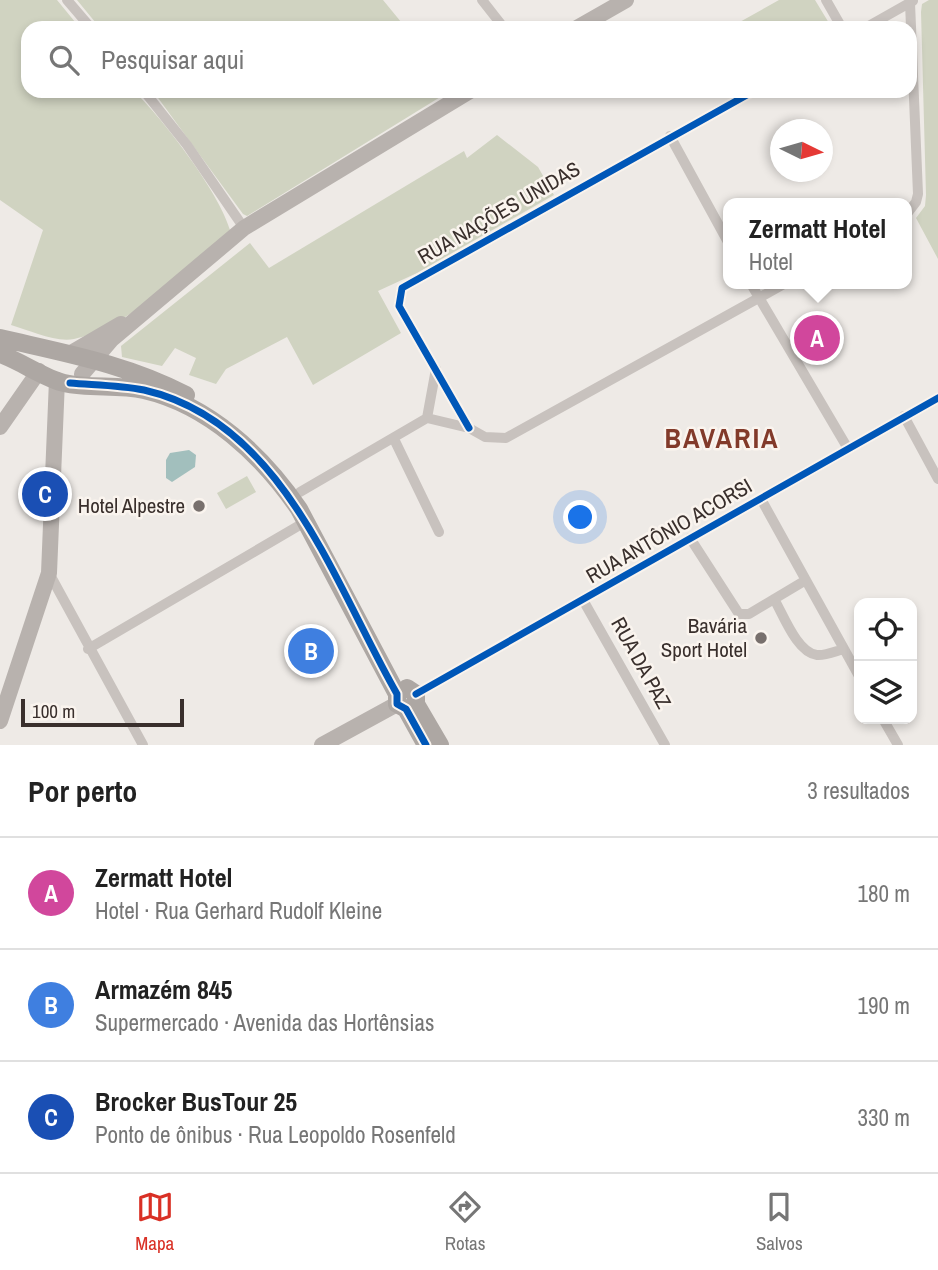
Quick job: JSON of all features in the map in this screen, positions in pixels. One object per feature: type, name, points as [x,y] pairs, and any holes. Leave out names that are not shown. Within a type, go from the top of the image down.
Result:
[{"type":"main road","points":[[0,338],[95,360],[154,378],[225,418],[274,459],[300,492],[406,699],[426,745]]},
{"type":"main road","points":[[0,354],[62,378],[144,390],[204,416],[234,437],[282,484],[406,699],[440,745]]},
{"type":"main road","points":[[62,378],[68,354]]},
{"type":"main road","points":[[62,378],[83,364],[68,354]]},
{"type":"street","points":[[68,0],[85,21]]},
{"type":"street","points":[[482,0],[498,21]]},
{"type":"street","points":[[589,21],[625,0]]},
{"type":"street","points":[[826,0],[838,21]]},
{"type":"street","points":[[877,21],[913,1],[914,21]]},
{"type":"street","points":[[150,98],[187,145],[244,229]]},
{"type":"street","points":[[0,427],[62,378],[95,360],[111,340],[244,229],[459,98]]},
{"type":"street","name":"RUA NAÇÕES UNIDAS","points":[[469,428],[399,306],[402,288],[741,98]]},
{"type":"street","points":[[912,207],[918,194],[916,98]]},
{"type":"street","points":[[670,136],[723,233]]},
{"type":"street","points":[[754,289],[847,447]]},
{"type":"street","points":[[300,492],[427,418],[469,428],[497,439],[516,434],[776,289]]},
{"type":"street","points":[[68,354],[159,302]]},
{"type":"street","points":[[427,418],[436,369]]},
{"type":"street","points":[[0,721],[49,573],[57,420],[62,378]]},
{"type":"street","name":"RUA ANTÔNIO ACORSI","points":[[322,745],[938,398]]},
{"type":"street","points":[[904,416],[938,479]]},
{"type":"street","points":[[394,439],[439,532]]},
{"type":"street","points":[[761,499],[854,667]]},
{"type":"street","points":[[88,649],[305,522]]},
{"type":"street","points":[[690,538],[735,611],[749,614],[806,580]]},
{"type":"street","points":[[49,573],[88,649],[143,745]]},
{"type":"street","points":[[774,599],[801,645],[809,653],[818,655],[844,649]]},
{"type":"street","name":"RUA DA PAZ","points":[[583,600],[665,745]]},
{"type":"street","points":[[886,724],[898,745]]},
{"type":"green space","points":[[0,0],[57,0],[74,21],[21,21],[21,98],[140,98],[203,177],[230,230],[158,294],[117,322],[74,339],[51,338],[11,325],[43,230],[0,200]]},
{"type":"green space","points":[[77,0],[383,0],[400,21],[94,21]]},
{"type":"green space","points":[[779,0],[815,0],[828,21],[742,21]]},
{"type":"green space","points":[[929,0],[938,0],[938,259],[916,218],[925,206],[926,195],[921,12],[922,4]]},
{"type":"green space","points":[[158,98],[439,98],[247,216]]},
{"type":"green space","points":[[497,135],[538,167],[554,195],[417,273],[378,291],[401,333],[313,385],[287,337],[226,369],[216,384],[189,375],[196,358],[175,348],[162,366],[122,357],[121,346],[250,243],[269,268],[464,151],[467,158]]},
{"type":"green space","points":[[247,476],[256,492],[226,509],[217,493]]},
{"type":"water","points":[[189,450],[196,455],[195,467],[172,482],[166,478],[166,460],[170,453]]},
{"type":"cycle path","points":[[469,428],[399,306],[402,288],[741,98]]},
{"type":"cycle path","points":[[70,383],[144,390],[192,408],[234,436],[269,471],[326,558],[397,694],[397,704],[406,709],[426,745]]},
{"type":"cycle path","points":[[416,694],[938,398]]},
{"type":"place","name":"Zermatt Hotel","points":[[817,338]]},
{"type":"place","name":"Brocker BusTour 25","points":[[45,494]]},
{"type":"place","name":"Hotel Alpestre","points":[[199,506]]},
{"type":"place","name":"Bavária Sport Hotel","points":[[761,638]]},
{"type":"place","name":"Armazém 845","points":[[311,651]]},
{"type":"district","name":"BAVARIA","points":[[722,438]]}]
